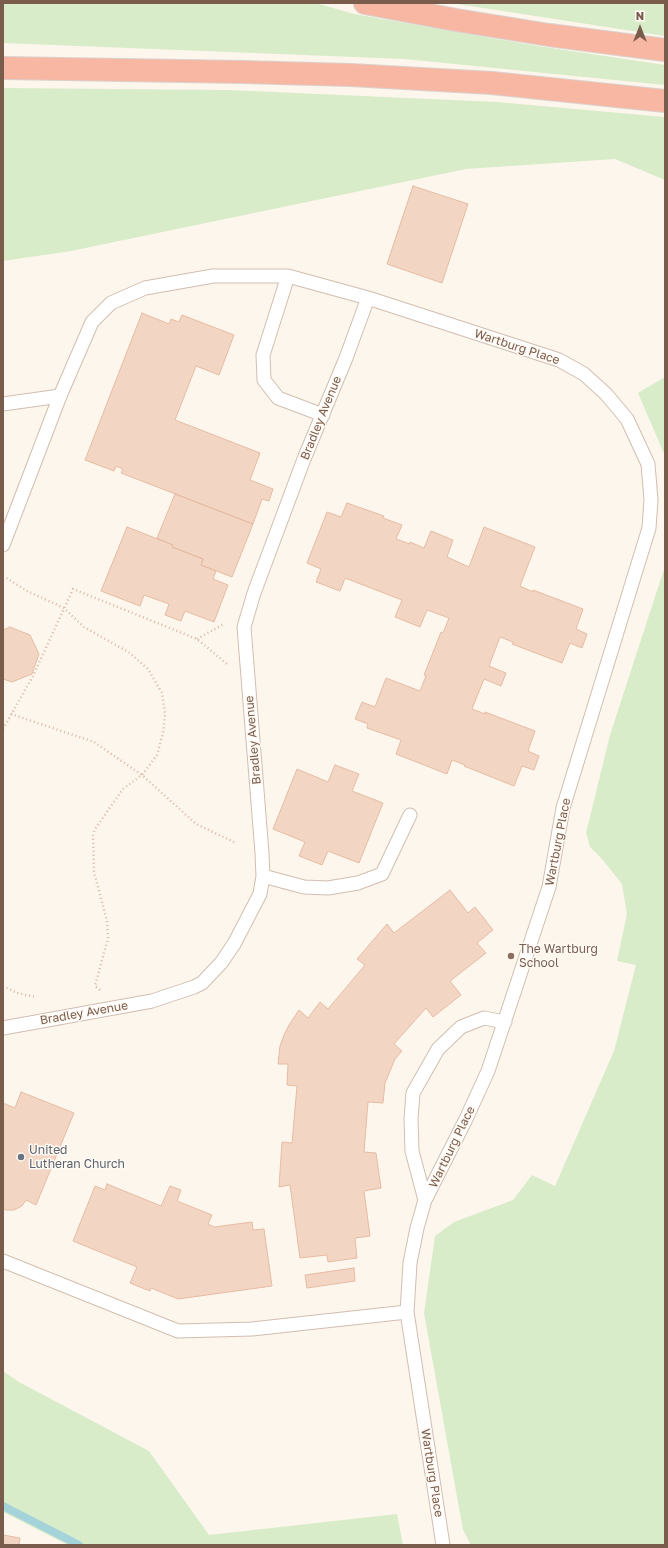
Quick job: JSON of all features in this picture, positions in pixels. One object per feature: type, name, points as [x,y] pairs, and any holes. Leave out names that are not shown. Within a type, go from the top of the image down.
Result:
[{"type":"highway","points":[[365,3],[471,22],[665,50]]},
{"type":"highway","points":[[3,68],[343,75],[492,83],[665,101]]},
{"type":"lane","name":"Wartburg Place","points":[[3,545],[60,396],[92,322],[111,303],[145,288],[213,276],[288,276],[368,298],[559,360],[584,374],[606,394],[627,419],[648,464],[651,500],[649,528],[563,808],[549,887],[488,1071],[426,1200],[417,1228],[410,1263],[407,1312],[443,1545]]},
{"type":"lane","points":[[288,276],[263,355],[264,380],[278,398],[323,415]]},
{"type":"lane","name":"Bradley Avenue","points":[[3,1028],[152,1001],[202,983],[221,964],[234,944],[260,894],[263,876],[244,628],[254,593],[304,459],[323,415],[368,298]]},
{"type":"lane","points":[[3,404],[60,396]]},
{"type":"lane","points":[[263,876],[304,887],[328,888],[358,883],[382,874],[410,815]]},
{"type":"lane","points":[[426,1200],[412,1151],[411,1119],[413,1093],[438,1049],[461,1027],[484,1018],[505,1022]]},
{"type":"lane","points":[[3,1261],[178,1331],[252,1329],[407,1312]]},
{"type":"path","points":[[3,576],[27,591],[64,608],[84,628],[130,653],[148,669],[162,692],[165,714],[163,733],[157,755],[142,775],[123,790],[95,829],[93,835],[94,872],[108,927],[108,938],[95,986],[102,992]]},
{"type":"path","points":[[3,729],[33,676],[73,588],[198,639],[232,669]]},
{"type":"path","points":[[198,639],[230,621]]},
{"type":"path","points":[[11,714],[94,742],[142,775],[196,824],[236,843]]},
{"type":"path","points":[[3,986],[17,993],[36,997]]},
{"type":"green space","points":[[3,3],[316,3],[354,14],[538,46],[665,65],[665,85],[404,59],[3,43]]},
{"type":"green space","points":[[455,3],[665,3],[665,36],[457,4]]},
{"type":"green space","points":[[3,88],[229,90],[497,102],[665,117],[665,180],[615,159],[466,169],[71,251],[3,261]]},
{"type":"green space","points":[[665,377],[665,456],[638,393]]},
{"type":"green space","points":[[665,566],[665,1545],[471,1545],[463,1530],[424,1313],[435,1236],[454,1222],[513,1200],[532,1175],[555,1186],[614,1051],[636,965],[617,961],[627,914],[622,884],[602,859],[590,847],[586,833],[610,735]]},
{"type":"green space","points":[[3,1371],[19,1382],[149,1451],[209,1535],[397,1514],[403,1545],[68,1545],[3,1512]]},
{"type":"building","points":[[413,186],[468,204],[442,283],[387,264]]},
{"type":"building","points":[[142,313],[169,324],[171,319],[179,322],[182,315],[234,335],[219,375],[196,366],[175,420],[260,453],[250,480],[273,489],[269,501],[262,499],[253,524],[121,473],[123,469],[116,466],[114,471],[85,460]]},
{"type":"building","points":[[175,494],[253,524],[232,577],[201,565],[203,559],[172,547],[173,545],[157,538]]},
{"type":"building","points":[[347,503],[384,516],[383,518],[402,525],[396,539],[410,544],[410,542],[424,548],[431,531],[453,540],[447,557],[469,567],[484,527],[535,547],[520,586],[583,609],[576,629],[587,634],[582,648],[570,643],[562,663],[512,644],[513,642],[500,637],[489,666],[506,673],[501,686],[484,679],[472,709],[485,714],[485,712],[535,731],[528,751],[539,756],[534,770],[522,766],[514,786],[452,760],[447,774],[396,754],[401,740],[367,728],[368,724],[355,719],[362,702],[375,707],[386,678],[420,691],[426,676],[424,675],[441,632],[443,633],[449,618],[427,610],[420,627],[395,617],[402,600],[345,578],[340,591],[316,582],[321,569],[307,563],[327,512],[341,517]]},
{"type":"building","points":[[127,527],[173,545],[172,547],[203,559],[201,565],[216,571],[213,579],[228,585],[214,622],[185,611],[181,621],[165,615],[169,604],[144,595],[140,606],[101,591]]},
{"type":"building","points":[[10,627],[30,635],[39,654],[32,674],[12,682],[3,679],[3,630]]},
{"type":"building","points":[[335,765],[359,774],[352,791],[383,803],[359,863],[328,851],[322,865],[299,856],[305,842],[273,829],[297,769],[328,782]]},
{"type":"building","points":[[450,890],[468,913],[475,907],[493,930],[477,943],[486,953],[450,981],[461,995],[433,1017],[426,1008],[394,1044],[402,1051],[395,1059],[385,1083],[383,1103],[368,1102],[364,1152],[376,1153],[381,1188],[364,1191],[370,1236],[355,1238],[357,1258],[328,1262],[327,1255],[300,1258],[290,1185],[279,1187],[282,1142],[292,1143],[297,1086],[287,1085],[288,1064],[278,1064],[280,1046],[284,1035],[299,1010],[308,1018],[320,1002],[328,1009],[365,965],[357,959],[387,924],[394,933]]},
{"type":"building","points":[[21,1092],[74,1113],[36,1205],[26,1200],[22,1206],[14,1210],[6,1210],[3,1209],[3,1103],[15,1108]]},
{"type":"building","points":[[107,1184],[161,1206],[170,1186],[181,1190],[177,1201],[212,1215],[208,1224],[214,1227],[252,1222],[253,1230],[264,1229],[272,1286],[178,1299],[151,1288],[150,1291],[130,1283],[137,1267],[73,1241],[95,1186],[105,1190]]},
{"type":"building","points":[[354,1268],[355,1281],[307,1288],[305,1275]]},
{"type":"building","points":[[3,1535],[20,1538],[19,1545],[3,1545]]},
{"type":"waterway","points":[[3,1506],[79,1545]]},
{"type":"place","name":"The Wartburg School","points":[[511,956]]},
{"type":"place","name":"United Lutheran Church","points":[[21,1157]]}]
